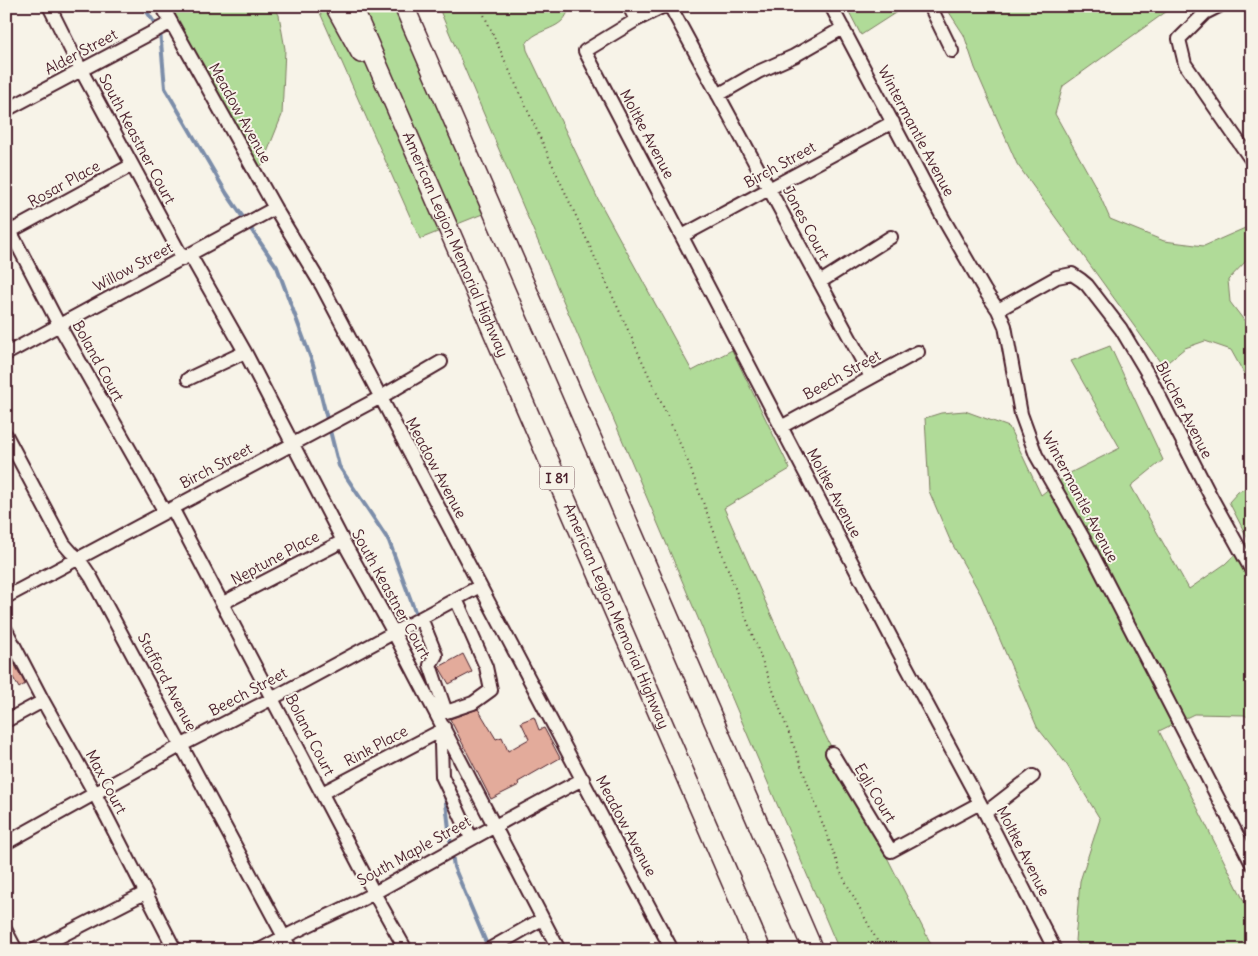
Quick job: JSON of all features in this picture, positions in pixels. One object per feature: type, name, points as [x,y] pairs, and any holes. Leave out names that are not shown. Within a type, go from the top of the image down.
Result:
[{"type":"highway","points":[[335,6],[408,135]]},
{"type":"highway","name":"American Legion Memorial Highway","points":[[352,6],[761,950]]},
{"type":"highway","points":[[404,6],[813,950]]},
{"type":"street","name":"South Keastner Court","points":[[49,6],[132,165],[245,352],[559,950]]},
{"type":"street","name":"Meadow Avenue","points":[[162,6],[275,208],[322,286],[672,950]]},
{"type":"street","points":[[629,6],[636,20],[664,6]]},
{"type":"street","name":"Jones Court","points":[[670,6],[871,377]]},
{"type":"street","name":"Wintermantle Avenue","points":[[831,6],[944,220],[998,310],[1005,326],[1021,414],[1036,454],[1089,548],[1252,864]]},
{"type":"street","points":[[930,6],[952,51]]},
{"type":"street","points":[[1219,6],[1205,14],[1179,39],[1184,64],[1252,161]]},
{"type":"street","name":"Moltke Avenue","points":[[636,20],[585,51],[1055,950]]},
{"type":"street","name":"Alder Street","points":[[6,110],[170,23]]},
{"type":"street","points":[[718,95],[758,72],[794,56],[843,28]]},
{"type":"street","name":"Birch Street","points":[[682,236],[893,122]]},
{"type":"street","name":"Rosar Place","points":[[9,227],[132,165]]},
{"type":"street","name":"Willow Street","points":[[6,354],[275,208]]},
{"type":"street","name":"Boland Court","points":[[9,227],[59,325],[223,603],[374,893],[406,950]]},
{"type":"street","points":[[820,282],[891,237]]},
{"type":"street","name":"Blucher Avenue","points":[[998,310],[1057,277],[1067,274],[1072,274],[1087,285],[1108,311],[1141,361],[1210,497],[1252,571]]},
{"type":"street","points":[[188,379],[245,352]]},
{"type":"street","name":"Beech Street","points":[[781,428],[918,352]]},
{"type":"street","name":"Birch Street","points":[[6,597],[381,397],[440,362]]},
{"type":"street","name":"Stafford Avenue","points":[[6,435],[64,544],[78,558],[91,577],[291,950]]},
{"type":"street","name":"Neptune Place","points":[[223,603],[343,541]]},
{"type":"street","name":"Beech Street","points":[[6,843],[182,745],[480,586]]},
{"type":"street","points":[[446,712],[473,703],[491,690],[486,667],[456,599]]},
{"type":"street","points":[[421,618],[436,655],[430,665],[446,712],[441,744],[442,776],[472,838]]},
{"type":"street","name":"Max Court","points":[[6,630],[95,794],[175,950]]},
{"type":"street","points":[[6,720],[43,701]]},
{"type":"street","name":"Rink Place","points":[[322,793],[444,729]]},
{"type":"street","name":"Egli Court","points":[[832,753],[890,851],[982,808]]},
{"type":"street","points":[[982,808],[1034,776]]},
{"type":"street","name":"South Maple Street","points":[[260,950],[284,936],[374,893],[494,825],[583,779]]},
{"type":"street","points":[[34,950],[145,893]]},
{"type":"street","points":[[488,950],[542,919]]},
{"type":"street","points":[[6,931],[16,950]]},
{"type":"path","points":[[480,6],[687,459],[841,874],[882,950]]},
{"type":"green space","points":[[159,6],[274,6],[279,15],[285,49],[282,115],[262,165],[251,176]]},
{"type":"green space","points":[[317,6],[395,6],[485,213],[420,239]]},
{"type":"green space","points":[[438,6],[569,6],[563,20],[531,38],[526,44],[527,50],[598,199],[692,371],[732,350],[790,469],[724,508],[818,721],[934,950],[839,950]]},
{"type":"green space","points":[[846,6],[906,6],[861,35]]},
{"type":"green space","points":[[945,6],[1174,6],[1063,86],[1055,114],[1097,189],[1110,219],[1164,241],[1204,246],[1252,225],[1252,258],[1247,260],[1228,280],[1230,302],[1246,323],[1252,338],[1252,388],[1231,350],[1205,341],[1185,348],[1163,366],[1017,164],[975,68],[964,35]]},
{"type":"green space","points":[[1110,346],[1163,460],[1131,486],[1189,589],[1225,564],[1249,541],[1229,502],[1238,492],[1252,485],[1252,719],[1244,715],[1194,714],[1159,731],[1252,917],[1252,950],[1085,950],[1075,941],[1080,881],[1100,819],[1067,765],[1037,727],[981,595],[950,540],[929,491],[925,418],[941,413],[965,411],[1009,427],[1041,495],[1068,474],[1120,448],[1071,361]]},
{"type":"building","points":[[6,648],[25,684],[19,688],[6,665]]},
{"type":"building","points":[[463,654],[472,672],[449,684],[439,667]]},
{"type":"building","points":[[478,709],[496,739],[502,737],[508,751],[529,739],[521,722],[534,717],[539,730],[544,728],[560,758],[518,782],[519,785],[491,799],[450,719]]},
{"type":"waterway","points":[[143,6],[160,31],[165,88],[227,194],[277,267],[313,364],[339,466],[389,541],[417,617]]},
{"type":"waterway","points":[[445,794],[451,847]]},
{"type":"waterway","points":[[452,854],[454,867],[488,947]]}]
